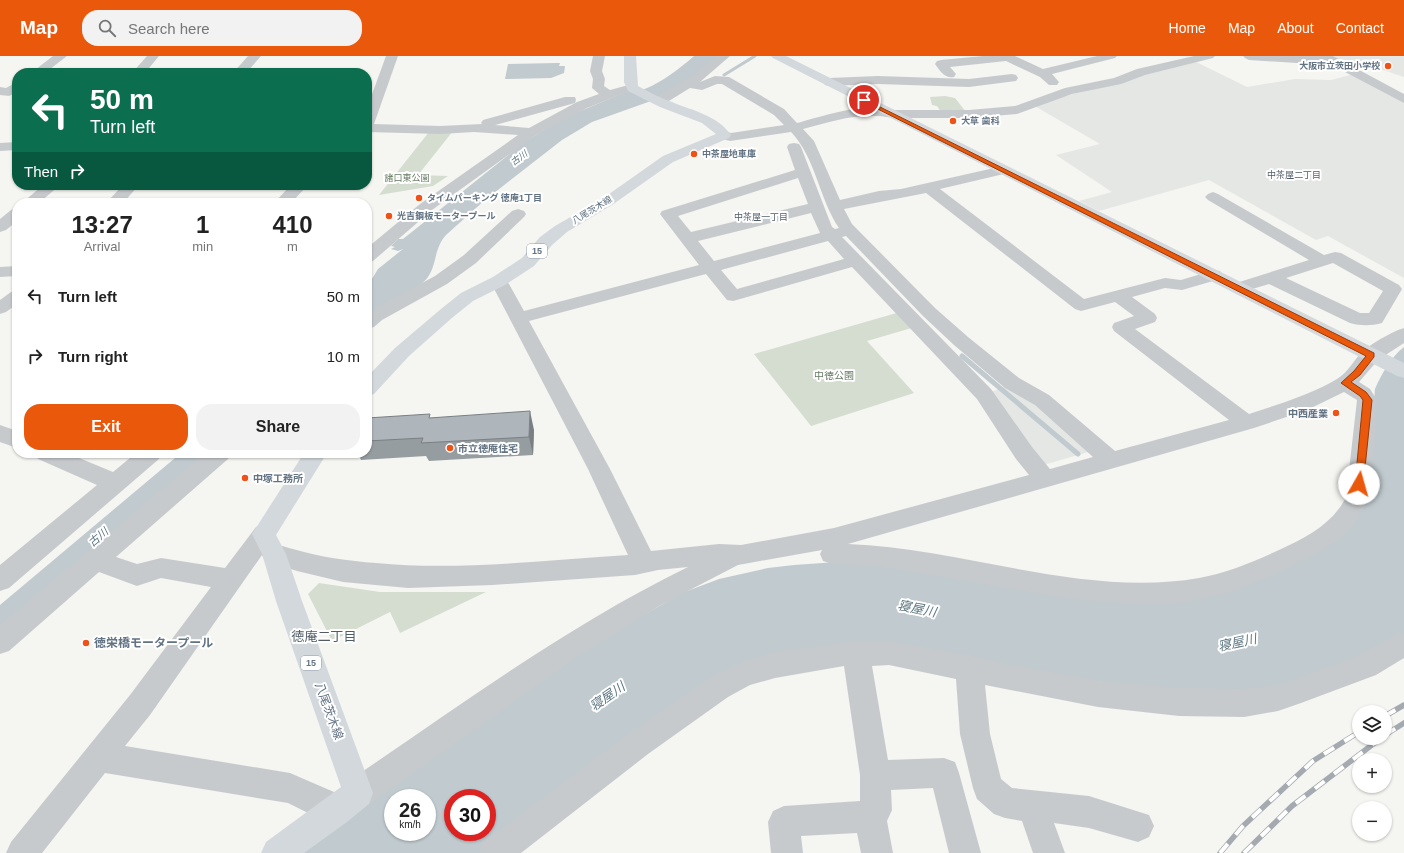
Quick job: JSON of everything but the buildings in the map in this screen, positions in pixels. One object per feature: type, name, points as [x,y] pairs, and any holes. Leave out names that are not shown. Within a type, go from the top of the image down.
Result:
[{"type":"main road","points":[[630,56],[630,82],[636,89],[669,106],[703,118],[721,131],[724,135]]},
{"type":"main road","points":[[777,56],[1388,363]]},
{"type":"main road","name":"八尾茨木線","points":[[372,384],[402,352],[447,313],[467,297],[499,281],[528,262],[546,242],[561,229],[607,202],[668,159],[724,135]]},
{"type":"main road","points":[[269,544],[313,458]]},
{"type":"main road","name":"八尾茨木線","points":[[269,544],[289,601],[347,802]]},
{"type":"main road","points":[[276,853],[347,802]]},
{"type":"street","points":[[44,68],[61,56]]},
{"type":"street","points":[[142,68],[153,56]]},
{"type":"street","points":[[244,68],[255,56]]},
{"type":"street","points":[[372,107],[378,82],[392,56]]},
{"type":"street","points":[[599,56],[595,77],[599,79],[599,89],[609,94]]},
{"type":"street","points":[[658,101],[706,73],[724,56]]},
{"type":"street","points":[[950,74],[941,64],[1007,56],[1042,73],[1065,93]]},
{"type":"street","points":[[1042,73],[1067,67],[1093,58],[1111,56]]},
{"type":"street","points":[[724,135],[730,137],[794,133],[840,115],[858,112],[923,115],[1012,111],[1065,93],[1117,81],[1141,72],[1186,60],[1209,56]]},
{"type":"street","points":[[1249,56],[1297,58],[1326,57],[1404,99]]},
{"type":"street","points":[[1057,60],[1067,67]]},
{"type":"street","points":[[829,82],[878,80],[969,82],[1012,78]]},
{"type":"street","points":[[688,84],[700,86],[717,80],[727,81],[779,112],[794,133],[812,151],[835,206],[840,233],[855,260],[986,396],[1024,454],[1046,480]]},
{"type":"street","points":[[372,253],[426,207],[531,132],[594,100],[620,90],[636,89]]},
{"type":"street","points":[[0,91],[9,92],[12,90]]},
{"type":"street","points":[[485,129],[490,121],[580,97],[594,100]]},
{"type":"street","points":[[372,127],[440,130],[485,129],[531,132]]},
{"type":"street","points":[[794,133],[804,172],[824,227],[840,233],[961,341],[1012,382],[1042,400],[1111,460]]},
{"type":"street","points":[[0,147],[12,146]]},
{"type":"street","points":[[835,206],[929,188],[1003,170]]},
{"type":"street","points":[[804,172],[668,214],[733,296],[841,266],[855,260]]},
{"type":"street","points":[[929,188],[1081,305],[1165,283],[1182,285],[1214,276]]},
{"type":"street","points":[[36,198],[46,190]]},
{"type":"street","points":[[119,198],[126,190]]},
{"type":"street","points":[[287,198],[295,190]]},
{"type":"street","points":[[1213,197],[1335,257],[1393,289],[1375,319],[1357,319],[1271,278]]},
{"type":"street","points":[[688,238],[816,207]]},
{"type":"street","points":[[372,319],[441,280],[490,242],[518,214]]},
{"type":"street","points":[[0,227],[12,217]]},
{"type":"street","points":[[518,318],[840,233]]},
{"type":"street","points":[[1239,288],[1335,257]]},
{"type":"street","points":[[0,272],[12,271]]},
{"type":"street","points":[[499,281],[599,469],[644,563]]},
{"type":"street","points":[[1118,295],[1148,318],[1121,327],[1247,423]]},
{"type":"street","points":[[0,308],[12,300]]},
{"type":"street","points":[[22,853],[140,705],[232,580],[269,544],[304,563],[343,571],[408,578],[628,565],[708,555],[741,555],[834,538],[1247,423],[1300,405],[1345,383],[1357,373],[1388,363],[1404,334]]},
{"type":"street","points":[[941,348],[961,341]]},
{"type":"street","points":[[832,554],[875,555],[1068,588],[1110,592],[1138,593],[1187,590],[1244,577],[1298,553],[1331,534],[1348,516],[1354,507],[1358,497],[1367,400],[1363,394],[1345,383]]},
{"type":"street","points":[[0,433],[12,438]]},
{"type":"street","points":[[58,458],[115,483]]},
{"type":"street","points":[[0,580],[145,458]]},
{"type":"street","points":[[0,642],[214,458]]},
{"type":"street","points":[[99,757],[290,788],[323,803],[347,802],[570,646],[650,598],[708,568],[741,555]]},
{"type":"street","points":[[96,560],[137,575],[161,568],[232,580]]},
{"type":"street","points":[[495,853],[638,744],[725,685],[744,674],[775,665],[814,657],[856,653],[889,653],[1112,695],[1185,702],[1244,703],[1278,698],[1307,688],[1366,666],[1404,644]]},
{"type":"street","points":[[787,853],[784,822],[870,816],[876,810],[875,775],[856,653]]},
{"type":"street","points":[[969,667],[975,734],[988,788],[1005,803],[1089,812],[1138,826]]},
{"type":"street","points":[[875,775],[944,773],[965,853]]},
{"type":"street","points":[[1033,807],[1048,853]]},
{"type":"street","points":[[870,816],[877,853]]},
{"type":"shaded area","name":"大阪市立茨田小学校","points":[[1332,56],[1404,56],[1404,77],[1368,65],[1354,68]]},
{"type":"shaded area","points":[[1194,61],[1247,87],[1295,79],[1331,80],[1354,74],[1404,101],[1404,278],[1328,236],[1316,240],[1209,180],[1099,211],[1079,201],[1112,192],[1056,155],[1100,144],[1033,105]]},
{"type":"shaded area","points":[[1008,385],[1039,401],[1095,450],[1040,466],[989,393]]},
{"type":"green space","points":[[945,96],[955,98],[966,112],[941,112],[937,106],[932,105],[930,97]]},
{"type":"green space","name":"諸口東公園","points":[[453,131],[418,175],[448,176],[433,186],[379,195],[429,132]]},
{"type":"green space","name":"中徳公園","points":[[900,312],[915,327],[867,341],[914,393],[811,426],[754,354]]},
{"type":"green space","points":[[319,583],[380,592],[486,592],[400,633],[390,612],[332,641],[308,594]]},
{"type":"water","name":"古川","points":[[694,56],[718,56],[699,73],[651,101],[592,122],[562,140],[485,200],[446,235],[439,245],[431,272],[424,282],[409,293],[372,315],[372,279],[378,269],[403,249],[398,251],[391,249],[395,247],[391,246],[398,239],[403,239],[526,141],[564,118],[628,91],[635,92],[643,90],[662,80]]},
{"type":"water","points":[[560,63],[559,66],[565,66],[564,73],[551,78],[505,79],[508,64]]},
{"type":"water","name":"寝屋川","points":[[1404,347],[1404,634],[1393,642],[1273,692],[1177,694],[975,662],[772,658],[483,853],[297,853],[384,790],[384,841],[436,841],[436,789],[386,789],[568,658],[682,593],[719,579],[768,568],[852,561],[1129,600],[1318,551],[1368,473],[1375,389],[1387,366]]},
{"type":"water","name":"古川","points":[[175,458],[203,458],[0,634],[0,605]]},
{"type":"waterway","points":[[724,75],[755,56]]},
{"type":"waterway","points":[[962,356],[1078,454]]},
{"type":"railway","points":[[1392,712],[1404,705]]},
{"type":"railway","points":[[1392,731],[1404,723]]},
{"type":"railway","points":[[1220,853],[1243,826],[1313,761],[1352,736]]},
{"type":"railway","points":[[1244,853],[1292,806],[1372,745]]},
{"type":"place","name":"大阪市立茨田小学校","points":[[1388,66]]},
{"type":"place","name":"大草 歯科","points":[[953,121]]},
{"type":"place","name":"中茶屋地車庫","points":[[694,154]]},
{"type":"place","name":"タイムパーキング 徳庵1丁目","points":[[419,198]]},
{"type":"place","name":"光吉鋼板モータープール","points":[[389,216]]},
{"type":"place","name":"中西産業","points":[[1336,413]]},
{"type":"place","name":"市立徳庵住宅","points":[[450,448]]},
{"type":"place","name":"中塚工務所","points":[[245,478]]},
{"type":"place","name":"徳栄橋モータープール","points":[[86,643]]},
{"type":"district","name":"中茶屋二丁目","points":[[1294,175]]},
{"type":"district","name":"中茶屋一丁目","points":[[761,217]]},
{"type":"district","name":"徳庵二丁目","points":[[324,636]]},
{"type":"route","points":[[864,100],[1371,355],[1357,373],[1345,383],[1363,394],[1367,400],[1364,446],[1359,484]]}]
